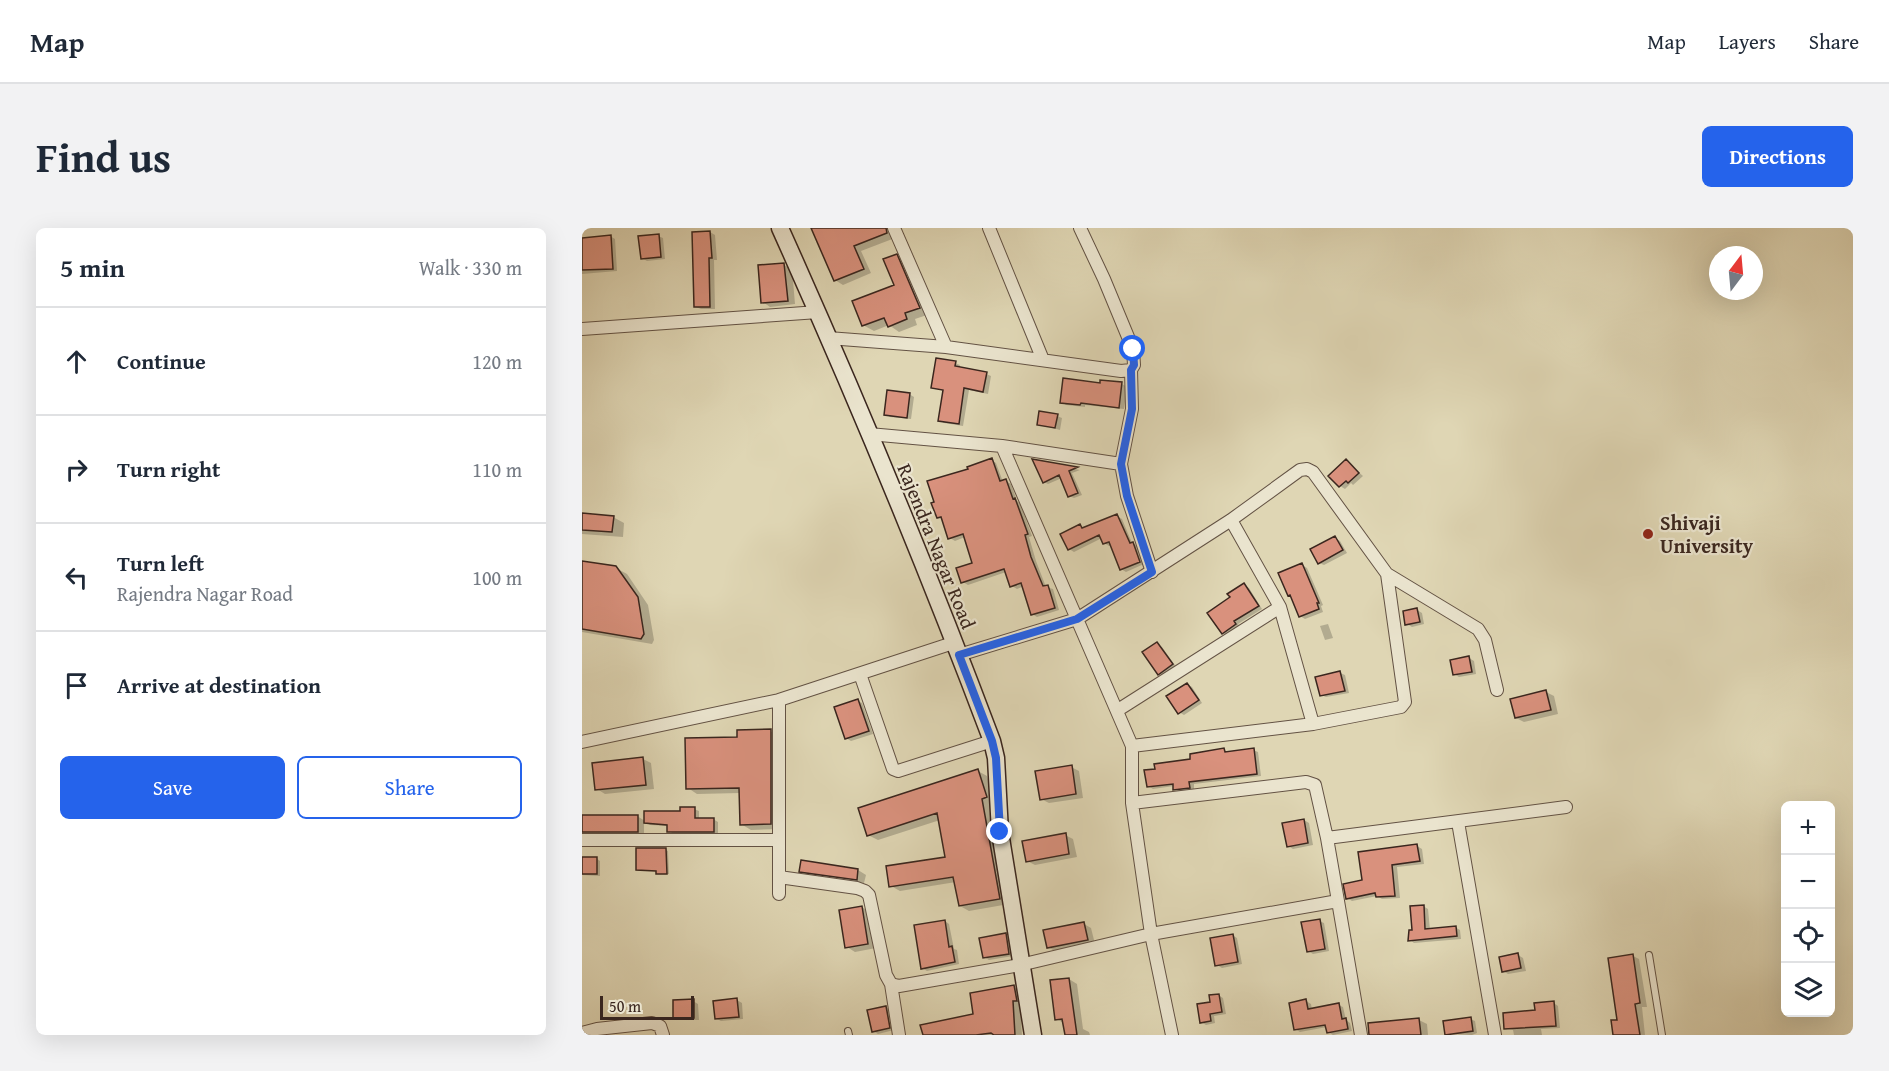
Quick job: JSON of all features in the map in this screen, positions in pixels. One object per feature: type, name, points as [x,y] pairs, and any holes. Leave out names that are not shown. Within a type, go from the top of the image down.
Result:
[{"type":"street","name":"Rajendra Nagar Road","points":[[780,228],[818,312],[906,522],[992,741],[996,758],[1000,832],[1033,1035]]},
{"type":"street","points":[[894,228],[946,347]]},
{"type":"street","points":[[989,228],[1042,360]]},
{"type":"street","points":[[1080,228],[1133,349],[1132,409],[1121,464],[1127,496],[1152,572]]},
{"type":"street","points":[[582,329],[818,312]]},
{"type":"street","points":[[828,338],[946,347],[1121,371],[1131,370]]},
{"type":"street","points":[[869,434],[1002,446],[1121,464]]},
{"type":"street","points":[[1002,446],[1132,746],[1132,803],[1151,934],[1172,1035]]},
{"type":"street","points":[[582,742],[779,700],[860,674],[1077,619],[1231,520],[1300,470],[1307,469],[1313,472],[1387,574],[1478,628],[1485,640],[1497,690]]},
{"type":"street","points":[[1231,520],[1280,606],[1313,724]]},
{"type":"street","points":[[1132,746],[1313,724],[1401,707],[1405,702],[1387,574]]},
{"type":"street","points":[[1118,710],[1280,606]]},
{"type":"street","points":[[860,674],[893,769],[898,771],[992,741]]},
{"type":"street","points":[[779,700],[779,894]]},
{"type":"street","points":[[1132,803],[1306,782],[1315,785],[1361,1035]]},
{"type":"street","points":[[1326,838],[1566,807]]},
{"type":"street","points":[[1458,822],[1495,1035]]},
{"type":"street","points":[[582,840],[779,840]]},
{"type":"street","points":[[779,877],[866,891],[886,975],[891,984],[899,1035]]},
{"type":"street","points":[[891,984],[899,986],[1020,965],[1151,934],[1338,901]]},
{"type":"street","points":[[582,1033],[597,1029],[652,1023],[660,1026],[663,1035]]},
{"type":"lane","points":[[1649,955],[1662,1035]]},
{"type":"building","points":[[811,228],[886,228],[887,233],[854,246],[864,269],[834,281]]},
{"type":"building","points":[[710,231],[712,258],[709,258],[710,307],[694,307],[692,232]]},
{"type":"building","points":[[659,234],[661,257],[641,259],[638,236]]},
{"type":"building","points":[[611,235],[613,269],[582,270],[582,238]]},
{"type":"building","points":[[897,254],[920,308],[905,313],[907,319],[888,327],[884,318],[862,326],[852,301],[894,285],[883,259]]},
{"type":"building","points":[[784,263],[788,301],[761,303],[758,265]]},
{"type":"building","points":[[936,358],[956,361],[955,366],[987,372],[983,392],[964,388],[959,424],[938,421],[943,390],[931,388]]},
{"type":"building","points":[[1063,378],[1100,383],[1100,380],[1122,382],[1119,408],[1060,403]]},
{"type":"building","points":[[887,390],[910,393],[907,418],[884,415]]},
{"type":"building","points":[[1039,411],[1058,414],[1055,428],[1037,425]]},
{"type":"building","points":[[992,458],[1000,481],[1006,479],[1013,499],[1015,498],[1028,534],[1025,535],[1031,557],[1043,586],[1048,585],[1055,608],[1031,615],[1021,583],[1010,587],[1004,569],[961,583],[956,568],[972,563],[963,534],[948,539],[941,517],[937,518],[931,503],[934,502],[927,481],[968,469],[967,467]]},
{"type":"building","points":[[1032,459],[1078,467],[1069,471],[1078,493],[1068,497],[1059,475],[1043,483]]},
{"type":"building","points":[[1346,459],[1359,473],[1348,483],[1346,481],[1339,487],[1328,476]]},
{"type":"building","points":[[582,513],[614,516],[612,532],[582,530]]},
{"type":"building","points":[[1117,514],[1130,543],[1133,542],[1140,562],[1120,570],[1109,542],[1103,544],[1099,535],[1068,550],[1060,534],[1080,524],[1082,528]]},
{"type":"building","points":[[1335,536],[1343,550],[1318,564],[1310,549]]},
{"type":"building","points":[[582,561],[616,566],[638,597],[644,634],[641,639],[582,629]]},
{"type":"building","points":[[1302,563],[1319,603],[1317,603],[1319,609],[1299,617],[1278,573]]},
{"type":"building","points":[[1244,583],[1259,606],[1234,621],[1236,624],[1222,634],[1207,613],[1230,597],[1227,594]]},
{"type":"building","points":[[1417,608],[1420,622],[1405,625],[1403,611]]},
{"type":"building","points":[[1157,642],[1173,664],[1158,675],[1142,652]]},
{"type":"building","points":[[1469,656],[1472,672],[1453,675],[1450,660]]},
{"type":"building","points":[[1340,671],[1345,691],[1320,696],[1315,677]]},
{"type":"building","points":[[1187,683],[1199,700],[1178,714],[1166,696]]},
{"type":"building","points":[[1546,690],[1551,710],[1515,718],[1510,699]]},
{"type":"building","points":[[858,699],[869,731],[845,739],[834,707]]},
{"type":"building","points":[[771,729],[771,824],[740,825],[739,788],[686,789],[685,738],[737,737],[737,730]]},
{"type":"building","points":[[1224,748],[1225,752],[1254,748],[1257,774],[1189,782],[1190,788],[1173,790],[1173,784],[1147,787],[1144,770],[1155,769],[1154,764],[1190,759],[1190,754]]},
{"type":"building","points":[[643,757],[646,785],[595,790],[592,763]]},
{"type":"building","points":[[1072,765],[1076,794],[1040,800],[1035,771]]},
{"type":"building","points":[[978,769],[987,797],[982,799],[1000,899],[959,906],[953,877],[889,887],[886,866],[945,857],[937,813],[867,836],[858,808]]},
{"type":"building","points":[[680,807],[695,807],[695,818],[714,818],[714,832],[667,832],[667,825],[644,823],[644,811],[680,811]]},
{"type":"building","points":[[582,815],[638,815],[638,832],[582,832]]},
{"type":"building","points":[[1304,819],[1308,843],[1287,847],[1282,823]]},
{"type":"building","points":[[1066,833],[1069,854],[1026,862],[1022,841]]},
{"type":"building","points":[[1417,844],[1420,861],[1392,865],[1395,896],[1376,897],[1375,893],[1346,899],[1343,884],[1362,880],[1358,852]]},
{"type":"building","points":[[636,848],[666,848],[667,874],[636,870]]},
{"type":"building","points":[[582,857],[597,857],[597,874],[582,874]]},
{"type":"building","points":[[801,860],[858,869],[857,880],[799,872]]},
{"type":"building","points":[[1424,905],[1425,929],[1456,926],[1457,936],[1408,941],[1409,930],[1412,930],[1410,906]]},
{"type":"building","points":[[862,906],[868,944],[845,948],[839,910]]},
{"type":"building","points":[[1320,919],[1325,949],[1307,952],[1301,922]]},
{"type":"building","points":[[945,920],[949,947],[952,946],[955,962],[921,969],[914,925]]},
{"type":"building","points":[[1084,922],[1088,940],[1047,948],[1043,930]]},
{"type":"building","points":[[1006,933],[1009,954],[983,958],[979,938]]},
{"type":"building","points":[[1233,934],[1238,962],[1215,966],[1210,938]]},
{"type":"building","points":[[1518,953],[1521,968],[1502,972],[1499,957]]},
{"type":"building","points":[[1633,954],[1640,1003],[1635,1004],[1640,1035],[1613,1035],[1611,1020],[1617,1020],[1608,958]]},
{"type":"building","points":[[1069,978],[1077,1035],[1065,1035],[1062,1019],[1055,1020],[1050,980]]},
{"type":"building","points":[[1014,985],[1017,1001],[1013,1001],[1015,1035],[991,1033],[923,1035],[920,1025],[973,1014],[970,993]]},
{"type":"building","points":[[1219,994],[1222,1012],[1210,1014],[1211,1021],[1200,1023],[1197,1004],[1210,1002],[1209,995]]},
{"type":"building","points":[[737,998],[739,1017],[715,1019],[713,1001]]},
{"type":"building","points":[[694,999],[694,1018],[673,1018],[673,1000]]},
{"type":"building","points":[[1306,999],[1308,1009],[1339,1003],[1342,1019],[1346,1018],[1348,1029],[1327,1033],[1325,1025],[1294,1030],[1289,1003]]},
{"type":"building","points":[[1554,1001],[1556,1026],[1504,1029],[1503,1013],[1535,1010],[1534,1003]]},
{"type":"building","points":[[886,1006],[890,1028],[872,1032],[867,1010]]},
{"type":"building","points":[[1471,1017],[1473,1031],[1445,1035],[1443,1021]]},
{"type":"building","points":[[1419,1018],[1421,1035],[1369,1035],[1368,1023]]},
{"type":"place","name":"Shivaji University","points":[[1648,534]]},
{"type":"route","points":[[1000,832],[996,758],[992,741],[959,655],[1077,619],[1152,572],[1127,496],[1121,464],[1132,409],[1133,349]]}]
